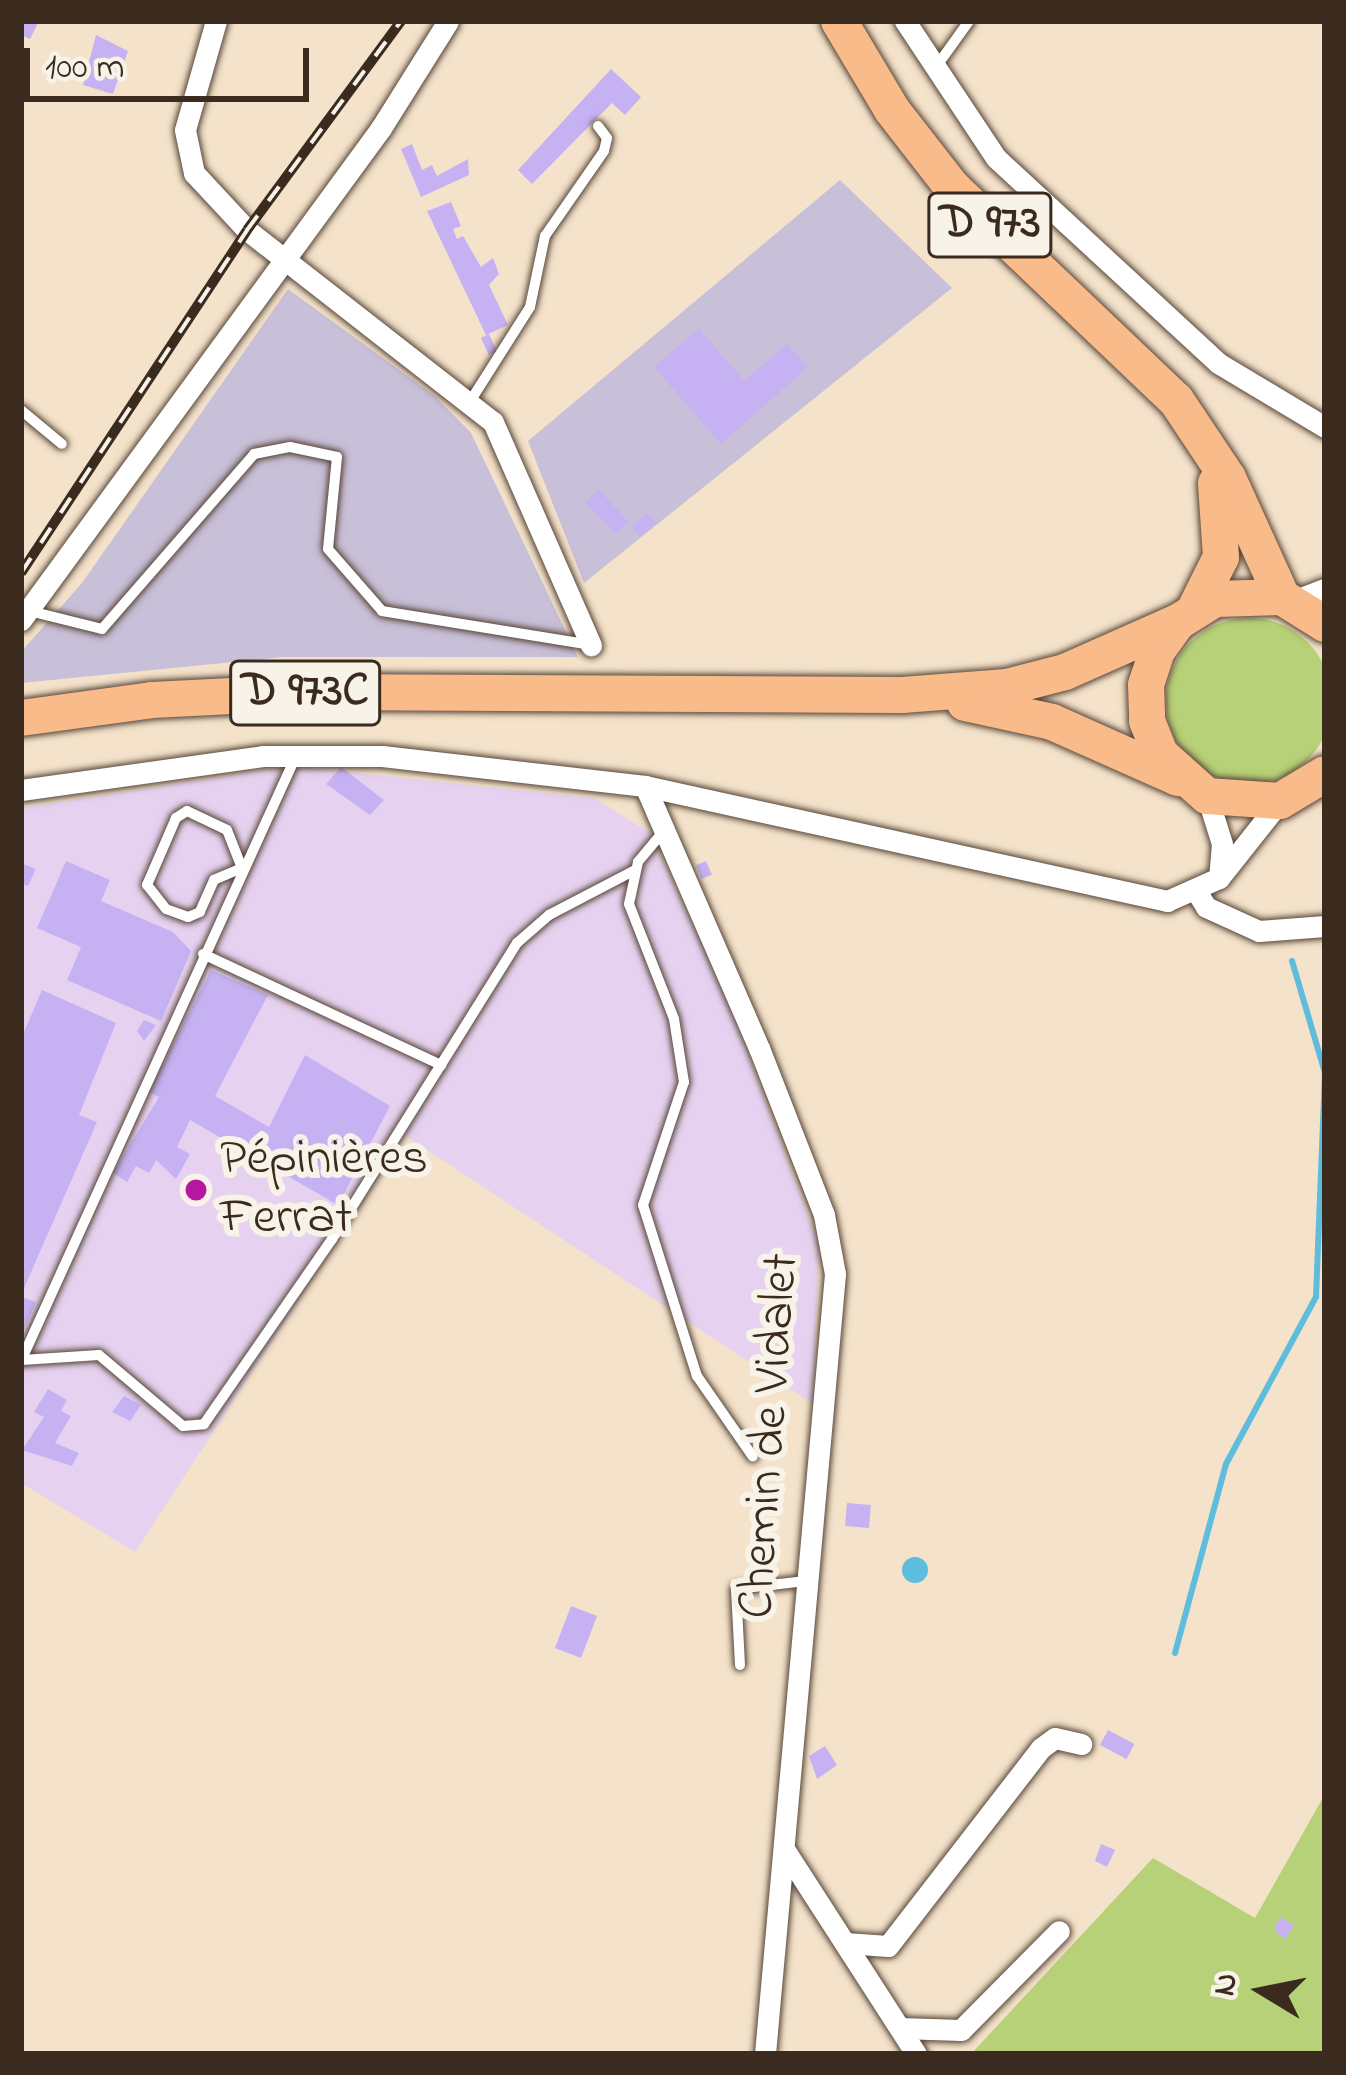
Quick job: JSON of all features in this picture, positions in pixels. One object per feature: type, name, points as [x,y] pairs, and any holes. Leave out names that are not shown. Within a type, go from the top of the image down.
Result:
[{"type":"main road","name":"D 973","points":[[839,21],[892,110],[952,187],[1176,400],[1300,596]]},
{"type":"main road","name":"D 973","points":[[1186,615],[1221,556],[1212,455]]},
{"type":"main road","points":[[1310,787],[1195,788],[1154,737],[1146,685],[1156,651],[1186,615],[1237,594],[1300,596],[1325,624]]},
{"type":"main road","name":"D 973C","points":[[21,718],[152,700],[312,692],[902,695],[1046,677],[1186,615]]},
{"type":"main road","name":"D 973C","points":[[902,695],[1052,722],[1195,788]]},
{"type":"street","points":[[216,21],[189,111],[187,158],[208,194],[472,400],[506,439],[591,645]]},
{"type":"street","points":[[24,615],[286,259],[448,21]]},
{"type":"street","points":[[905,21],[932,71],[996,158],[1218,362],[1325,427]]},
{"type":"street","points":[[21,790],[297,754],[645,786],[1136,897],[1198,894],[1310,787]]},
{"type":"street","name":"Chemin de Vidalet","points":[[645,786],[831,1239],[835,1294],[765,2054]]},
{"type":"street","points":[[1195,788],[1222,844],[1219,878]]},
{"type":"street","points":[[1198,894],[1206,907],[1259,931],[1325,926]]},
{"type":"street","points":[[845,1943],[887,1946],[1041,1748],[1055,1738],[1081,1744]]},
{"type":"street","points":[[784,1849],[916,2054]]},
{"type":"street","points":[[900,2028],[962,2030],[1059,1931]]},
{"type":"lane","points":[[932,71],[968,21]]},
{"type":"lane","points":[[472,400],[530,307],[544,236],[604,152],[607,138],[598,126]]},
{"type":"lane","points":[[21,410],[62,444]]},
{"type":"lane","points":[[24,615],[102,629],[254,454],[290,447],[337,457],[328,549],[382,611],[591,645]]},
{"type":"lane","points":[[297,754],[21,1360],[99,1355],[183,1426],[205,1424],[528,931],[635,870],[665,829]]},
{"type":"lane","points":[[187,811],[227,830],[242,868],[214,880],[194,917],[166,909],[147,884],[176,818],[187,811]]},
{"type":"lane","points":[[635,870],[629,904],[674,1018],[683,1069],[643,1205],[697,1376],[753,1457]]},
{"type":"lane","points":[[203,954],[441,1065]]},
{"type":"lane","points":[[740,1665],[736,1589],[809,1581]]},
{"type":"shaded area","points":[[840,180],[952,288],[584,583],[528,441]]},
{"type":"shaded area","points":[[288,289],[435,396],[471,433],[578,657],[284,657],[21,683],[21,652],[82,583]]},
{"type":"shaded area","name":"Pépinières Ferrat","points":[[290,766],[594,798],[649,832],[726,994],[819,1245],[813,1404],[406,1136],[135,1552],[21,1483],[21,808]]},
{"type":"green space","points":[[1249,618],[1281,624],[1308,642],[1326,669],[1332,701],[1326,733],[1308,760],[1281,778],[1249,784],[1217,778],[1190,760],[1172,733],[1166,701],[1172,669],[1190,642],[1217,624]]},
{"type":"green space","points":[[1325,1794],[1325,2054],[971,2054],[1153,1858],[1255,1918]]},
{"type":"water","points":[[915,1557],[928,1570],[915,1583],[902,1570]]},
{"type":"building","points":[[21,21],[39,21],[30,39],[21,35]]},
{"type":"building","points":[[96,35],[128,51],[113,94],[83,85]]},
{"type":"building","points":[[611,69],[641,97],[625,115],[612,103],[532,184],[518,170]]},
{"type":"building","points":[[412,144],[422,170],[432,165],[437,176],[468,159],[469,175],[421,197],[401,149]]},
{"type":"building","points":[[451,202],[461,226],[453,229],[457,239],[463,236],[481,267],[493,258],[499,274],[489,285],[508,325],[486,335],[427,211]]},
{"type":"building","points":[[699,328],[744,381],[787,344],[808,367],[721,444],[654,367]]},
{"type":"building","points":[[489,334],[497,351],[489,355],[481,338]]},
{"type":"building","points":[[599,490],[629,522],[616,534],[586,502]]},
{"type":"building","points":[[648,513],[656,523],[640,536],[632,526]]},
{"type":"building","points":[[341,767],[384,800],[370,815],[326,784]]},
{"type":"building","points":[[66,861],[110,880],[101,901],[173,932],[191,951],[161,1021],[67,980],[81,947],[37,928]]},
{"type":"building","points":[[706,861],[712,875],[702,879],[696,865]]},
{"type":"building","points":[[21,863],[36,869],[28,886],[21,883]]},
{"type":"building","points":[[211,970],[268,995],[215,1096],[269,1127],[305,1055],[390,1106],[338,1205],[190,1120],[177,1147],[190,1154],[176,1179],[156,1160],[149,1173],[136,1166],[127,1182],[113,1173],[159,1097],[149,1092]]},
{"type":"building","points":[[42,990],[116,1023],[79,1115],[97,1122],[21,1295],[21,1039]]},
{"type":"building","points":[[144,1020],[156,1025],[144,1041],[137,1031]]},
{"type":"building","points":[[21,1297],[36,1302],[21,1337]]},
{"type":"building","points":[[48,1389],[67,1400],[61,1411],[71,1416],[55,1443],[79,1453],[72,1466],[22,1450],[44,1417],[34,1412]]},
{"type":"building","points":[[124,1396],[141,1405],[130,1421],[112,1412]]},
{"type":"building","points":[[847,1503],[871,1505],[869,1528],[845,1526]]},
{"type":"building","points":[[571,1606],[597,1616],[581,1658],[555,1648]]},
{"type":"building","points":[[1108,1730],[1134,1744],[1127,1759],[1100,1745]]},
{"type":"building","points":[[825,1746],[837,1765],[817,1779],[809,1756]]},
{"type":"building","points":[[1101,1844],[1115,1850],[1107,1867],[1095,1861]]},
{"type":"building","points":[[1280,1917],[1294,1925],[1285,1939],[1274,1930]]},
{"type":"waterway","points":[[1175,1653],[1226,1464],[1316,1297],[1325,1073],[1292,961]]},
{"type":"railway","points":[[21,573],[247,230],[401,21]]},
{"type":"place","name":"Pépinières Ferrat","points":[[196,1190]]}]
